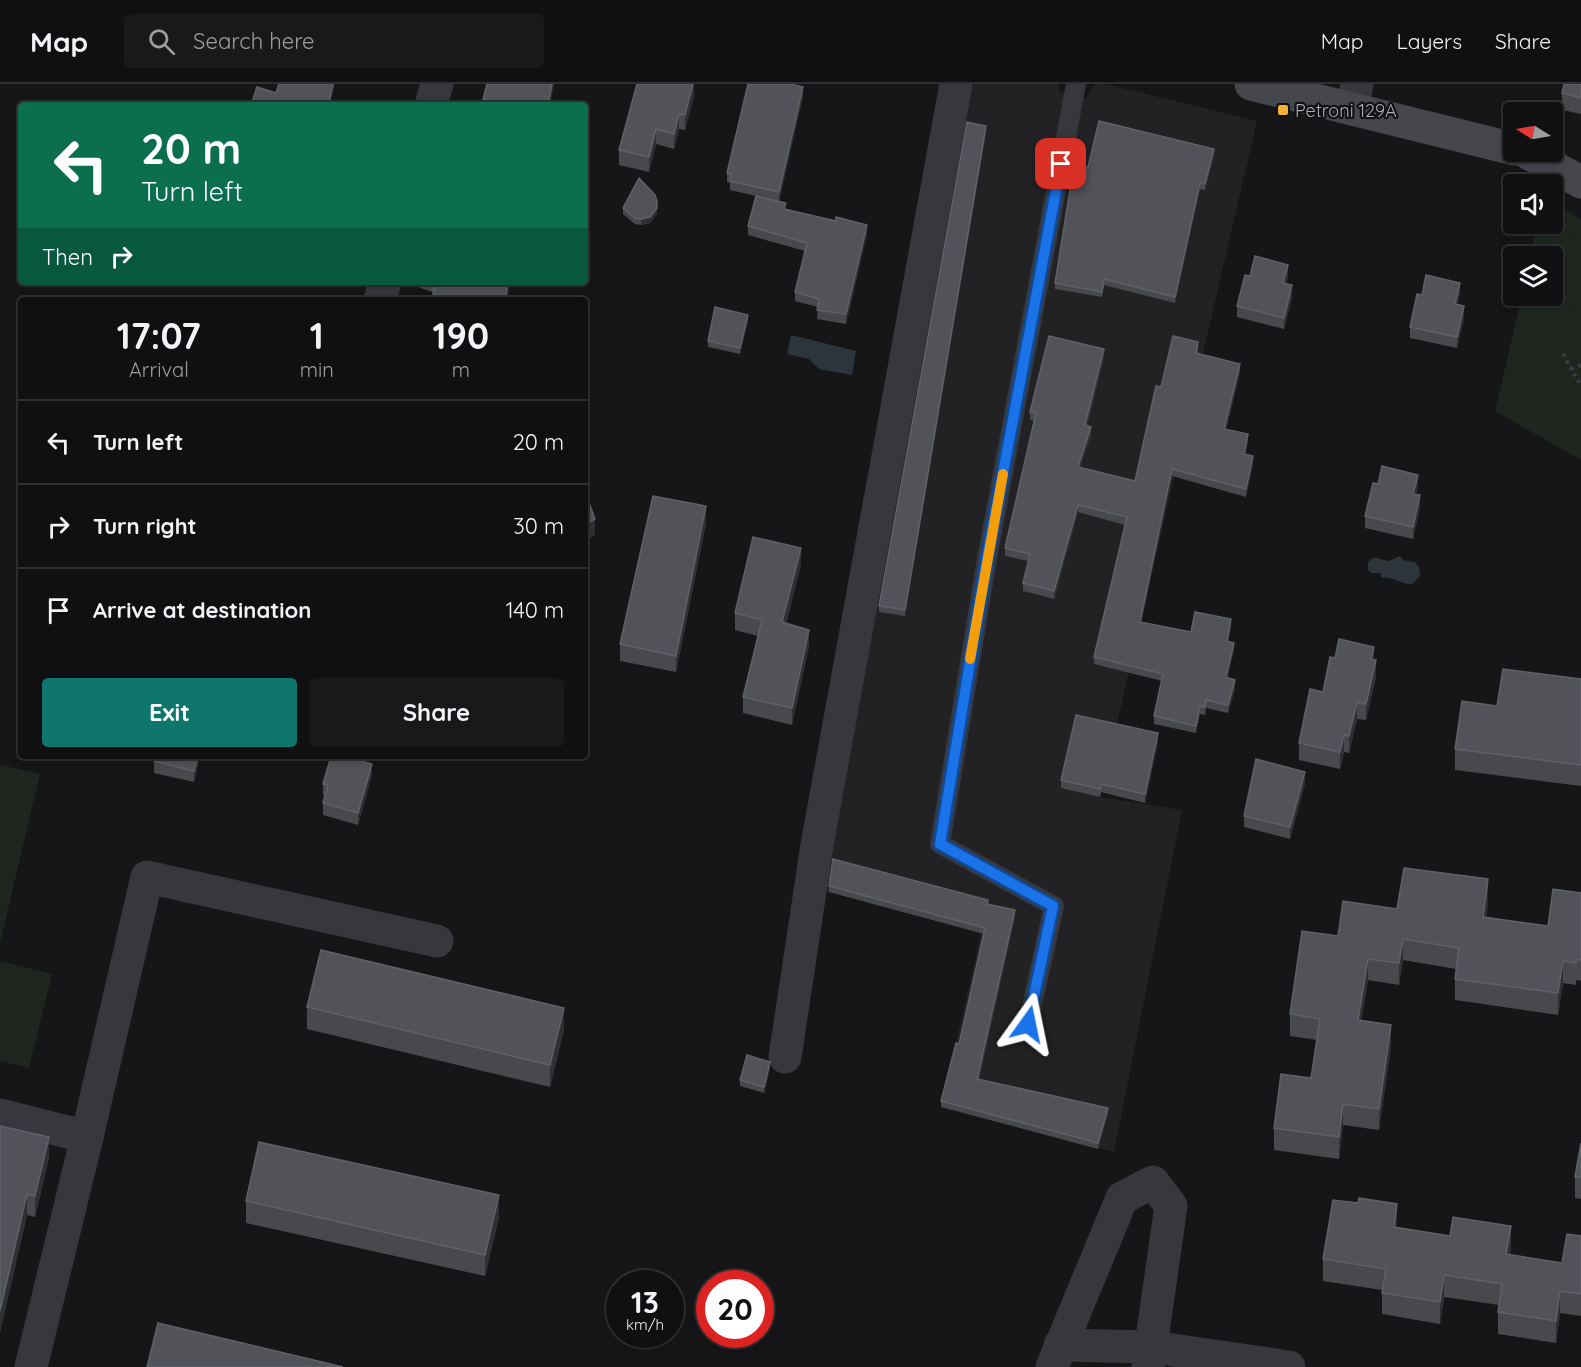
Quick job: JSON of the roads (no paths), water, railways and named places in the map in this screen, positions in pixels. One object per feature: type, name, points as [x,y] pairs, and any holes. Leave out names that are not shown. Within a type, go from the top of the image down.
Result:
[{"type":"street","points":[[432,102],[437,84]]},
{"type":"street","points":[[785,1057],[816,844],[956,84]]},
{"type":"street","points":[[1251,84],[1354,97],[1503,145]]},
{"type":"street","points":[[1563,161],[1581,166]]},
{"type":"street","points":[[1543,162],[1581,182]]},
{"type":"street","points":[[32,1367],[147,878],[437,942]]},
{"type":"street","points":[[0,1115],[87,1137]]},
{"type":"street","points":[[1150,1357],[1171,1206],[1153,1182],[1122,1198],[1056,1356],[1150,1357],[1289,1367]]},
{"type":"lane","points":[[1028,1024],[1053,906],[940,844],[990,542],[1076,84]]},
{"type":"place","name":"Petroni 129A","points":[[1283,110]]}]
